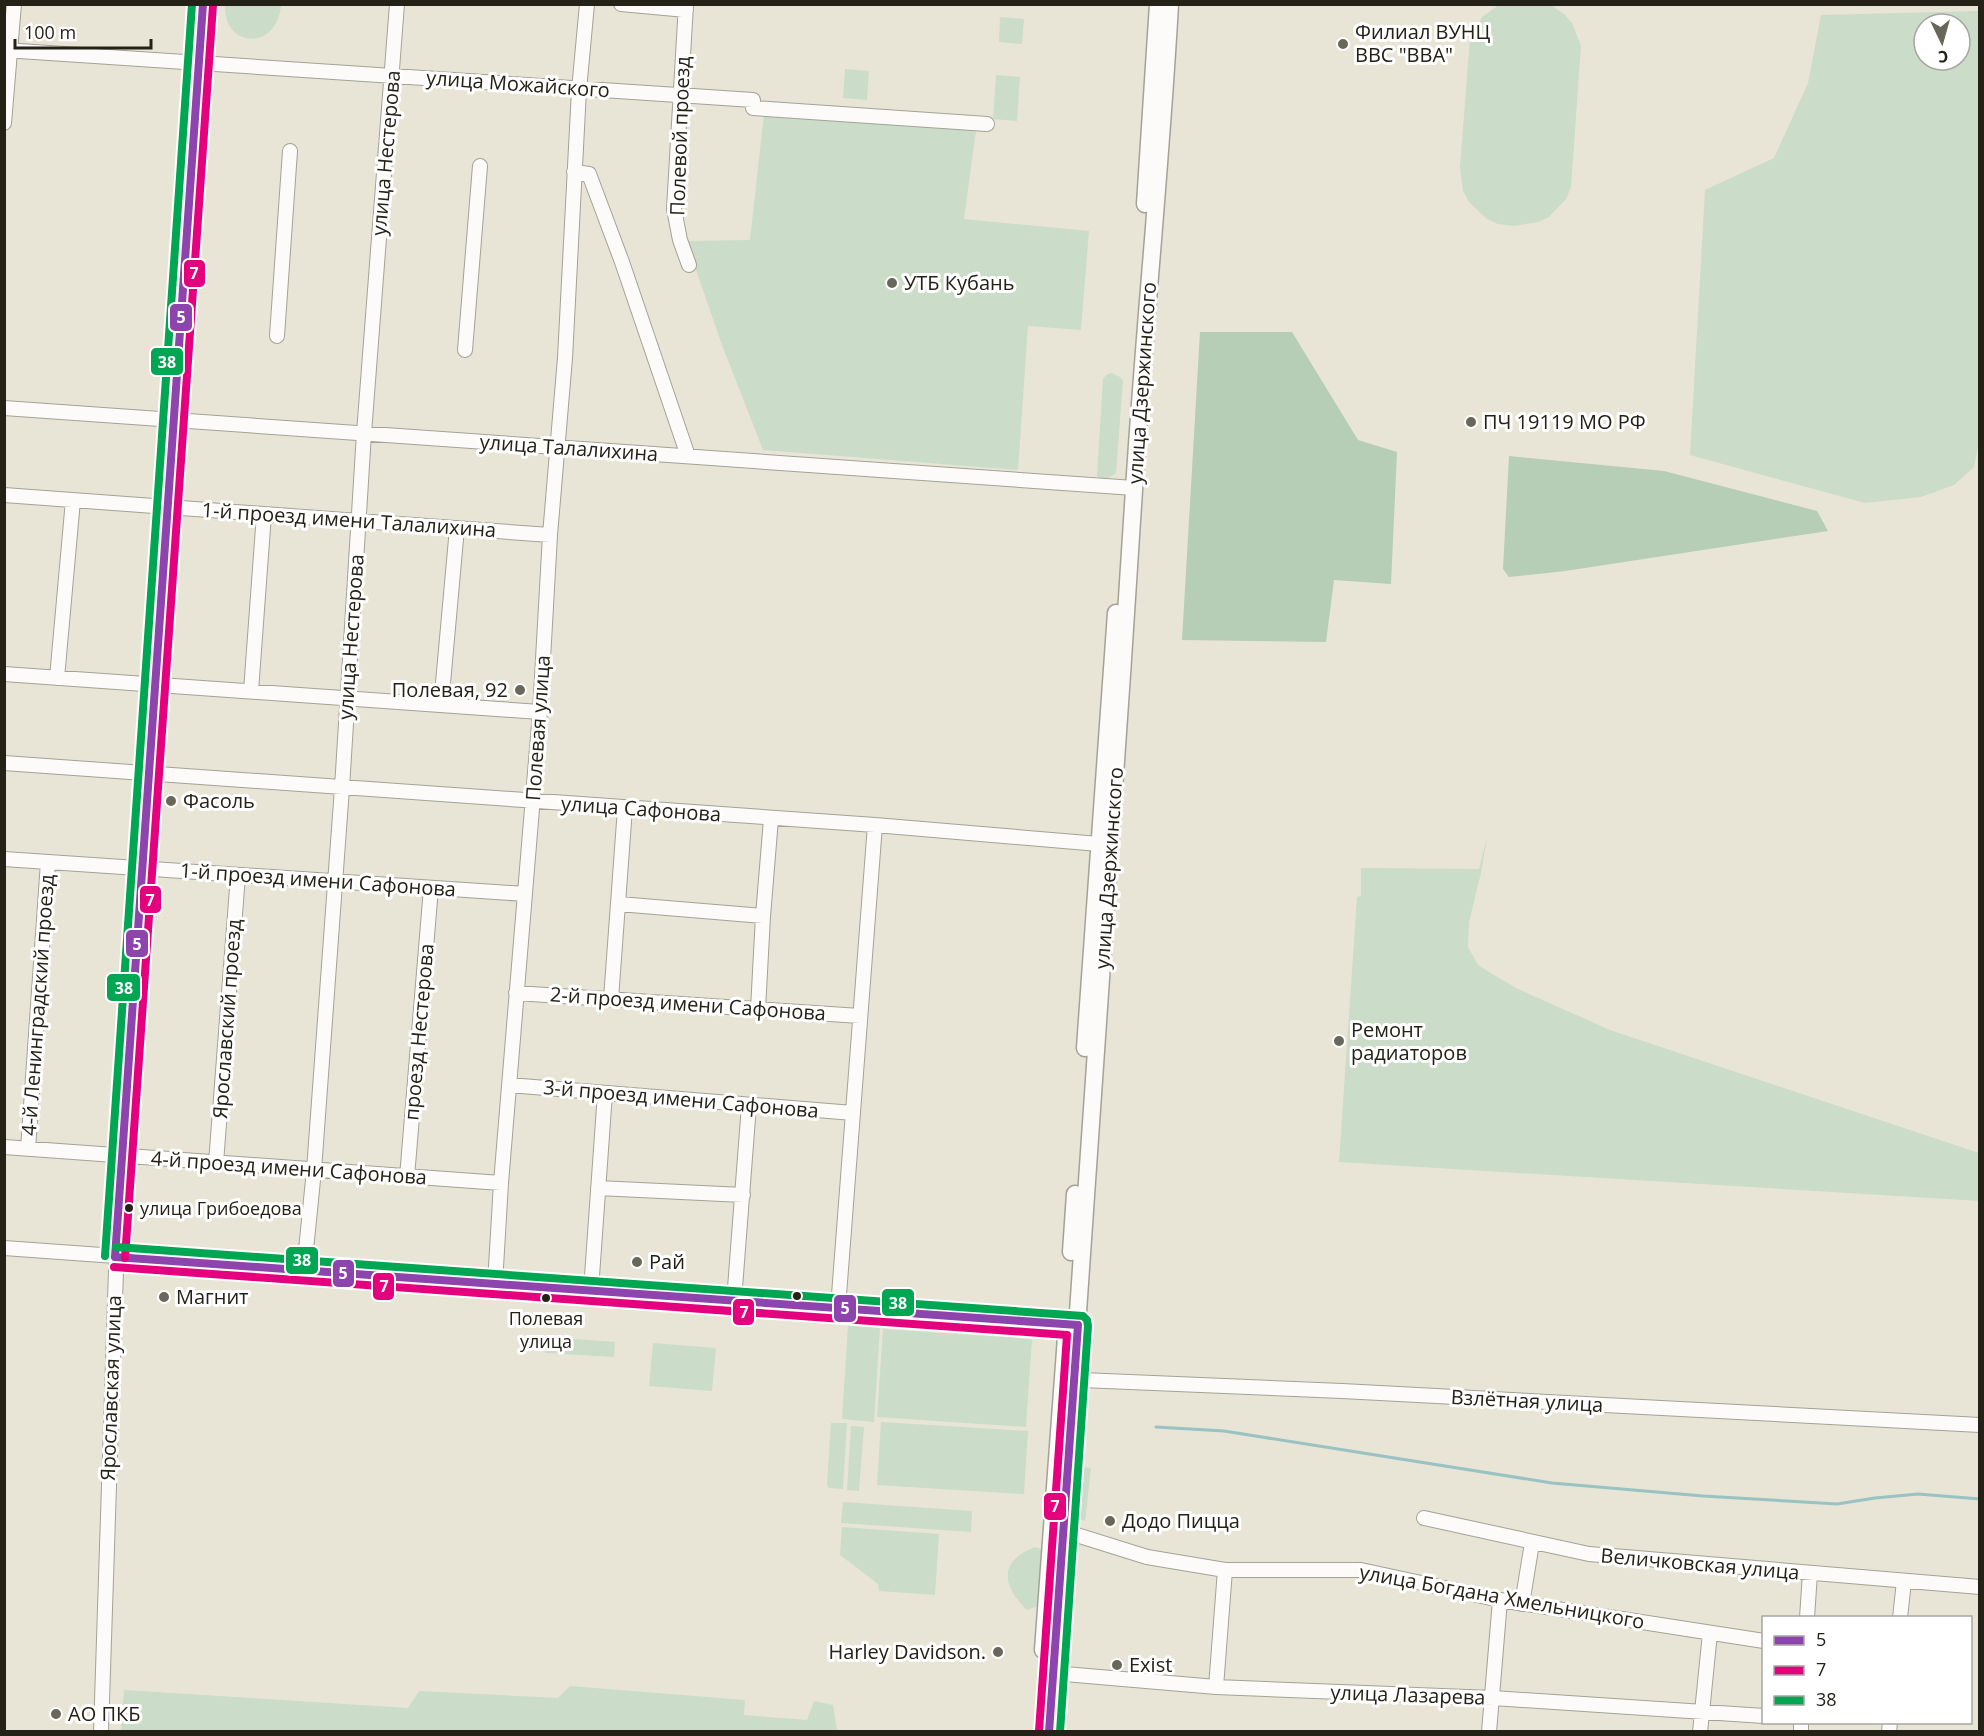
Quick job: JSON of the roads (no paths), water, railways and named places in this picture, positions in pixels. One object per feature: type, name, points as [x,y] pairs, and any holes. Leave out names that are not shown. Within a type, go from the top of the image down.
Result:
[{"type":"main road","name":"улица Дзержинского","points":[[1038,1731],[1122,698],[1129,487],[1158,4]]},
{"type":"main road","name":"улица Дзержинского","points":[[1049,1731],[1074,1377],[1072,1325],[1099,844],[1170,4]]},
{"type":"street","points":[[4,123],[8,50],[14,4]]},
{"type":"street","name":"Ярославская улица","points":[[101,1731],[115,1257],[203,4]]},
{"type":"street","name":"улица Нестерова","points":[[304,1270],[314,1170],[342,788],[364,434],[396,4]]},
{"type":"street","name":"Полевая улица","points":[[495,1284],[516,993],[540,712],[579,90],[587,4]]},
{"type":"street","points":[[621,4],[686,7]]},
{"type":"street","name":"Полевой проезд","points":[[686,7],[674,209],[680,240],[689,265]]},
{"type":"street","name":"улица Можайского","points":[[8,50],[753,100],[753,108],[987,124]]},
{"type":"street","points":[[277,336],[290,151]]},
{"type":"street","points":[[465,350],[480,166]]},
{"type":"street","points":[[574,172],[589,174],[622,262],[688,456]]},
{"type":"street","name":"улица Талалихина","points":[[4,408],[1129,487]]},
{"type":"street","name":"1-й проезд имени Талалихина","points":[[4,495],[550,535]]},
{"type":"street","points":[[57,678],[73,500]]},
{"type":"street","points":[[251,691],[264,514]]},
{"type":"street","points":[[441,705],[457,528]]},
{"type":"street","points":[[4,674],[540,712]]},
{"type":"street","name":"улица Сафонова","points":[[4,763],[875,825],[1099,844]]},
{"type":"street","points":[[610,999],[625,808]]},
{"type":"street","points":[[758,1009],[771,819]]},
{"type":"street","points":[[838,1308],[875,825]]},
{"type":"street","name":"1-й проезд имени Сафонова","points":[[4,859],[525,894]]},
{"type":"street","name":"4-й Ленинградский проезд","points":[[28,1149],[48,862]]},
{"type":"street","name":"Ярославский проезд","points":[[216,1163],[238,875]]},
{"type":"street","name":"проезд Нестерова","points":[[407,1177],[431,888]]},
{"type":"street","points":[[619,904],[763,916]]},
{"type":"street","name":"2-й проезд имени Сафонова","points":[[516,993],[860,1016]]},
{"type":"street","name":"3-й проезд имени Сафонова","points":[[509,1085],[853,1113]]},
{"type":"street","points":[[591,1290],[604,1093]]},
{"type":"street","points":[[734,1301],[749,1104]]},
{"type":"street","name":"4-й проезд имени Сафонова","points":[[4,1147],[501,1184]]},
{"type":"street","points":[[598,1188],[743,1195]]},
{"type":"street","points":[[4,1248],[1072,1325]]},
{"type":"street","name":"Взлётная улица","points":[[1074,1377],[1082,1380],[1330,1390],[1980,1425]]},
{"type":"street","name":"Величковская улица","points":[[1424,1518],[1589,1554],[1980,1587]]},
{"type":"street","name":"улица Богдана Хмельницкого","points":[[1064,1531],[1147,1557],[1225,1570],[1361,1570],[1522,1604],[1762,1641]]},
{"type":"street","points":[[1522,1604],[1532,1543]]},
{"type":"street","points":[[1215,1687],[1225,1570]]},
{"type":"street","points":[[1807,1616],[1810,1573]]},
{"type":"street","points":[[1900,1616],[1904,1581]]},
{"type":"street","points":[[1489,1731],[1500,1600]]},
{"type":"street","points":[[1700,1731],[1710,1633]]},
{"type":"street","name":"улица Лазарева","points":[[1053,1673],[1215,1687],[1493,1698],[1762,1716]]},
{"type":"waterway","points":[[1156,1427],[1224,1431],[1552,1483],[1703,1496],[1837,1504],[1918,1494],[1980,1499]]},
{"type":"place","name":"Филиал ВУНЦ ВВС \"ВВА\"","points":[[1343,44]]},
{"type":"place","name":"УТБ Кубань","points":[[892,283]]},
{"type":"place","name":"ПЧ 19119 МО РФ","points":[[1471,422]]},
{"type":"place","name":"Полевая, 92","points":[[520,690]]},
{"type":"place","name":"Фасоль","points":[[171,801]]},
{"type":"place","name":"Ремонт радиаторов","points":[[1339,1041]]},
{"type":"place","name":"улица Грибоедова","points":[[129,1208]]},
{"type":"place","name":"Рай","points":[[637,1262]]},
{"type":"place","name":"Магнит","points":[[164,1297]]},
{"type":"place","name":"Полевая улица","points":[[546,1298]]},
{"type":"place","name":"Додо Пицца","points":[[1110,1521]]},
{"type":"place","name":"Harley Davidson.","points":[[998,1652]]},
{"type":"place","name":"Exist","points":[[1117,1665]]},
{"type":"place","name":"АО ПКБ","points":[[56,1714]]}]
